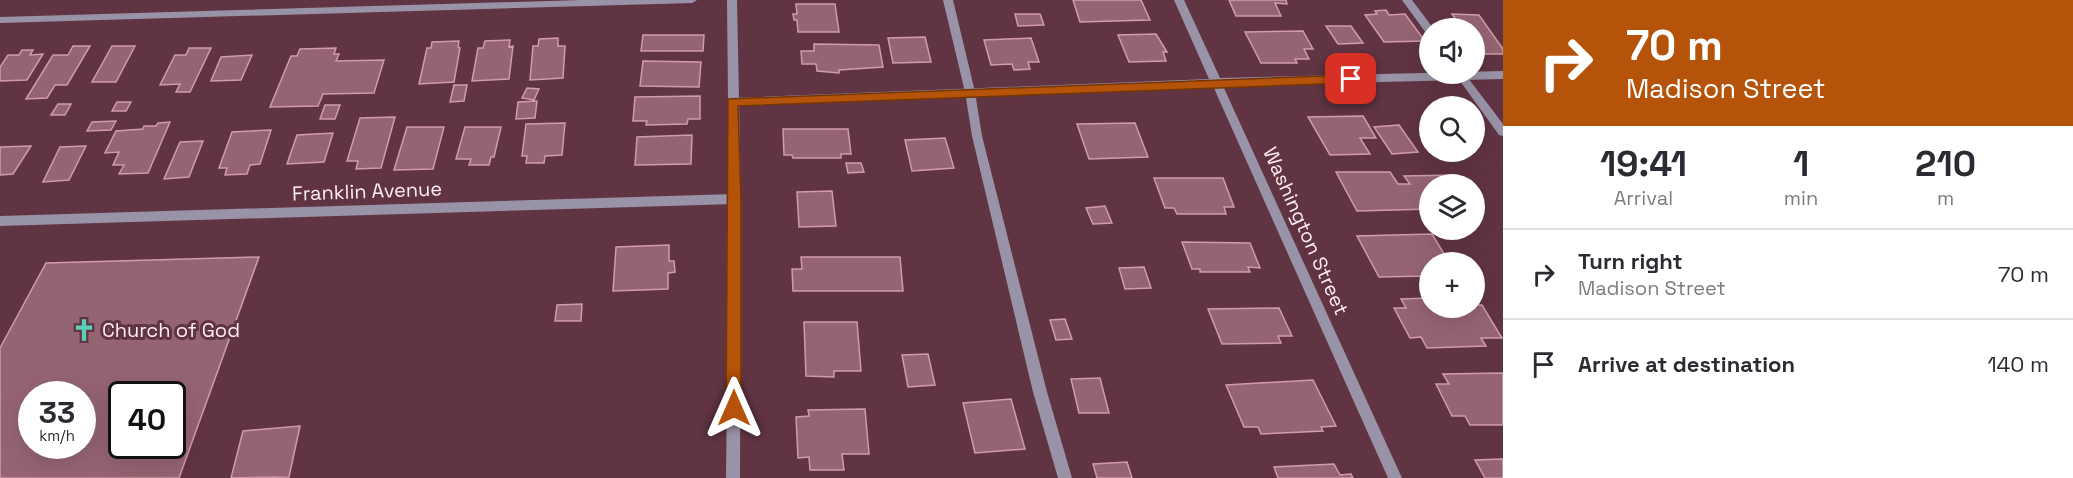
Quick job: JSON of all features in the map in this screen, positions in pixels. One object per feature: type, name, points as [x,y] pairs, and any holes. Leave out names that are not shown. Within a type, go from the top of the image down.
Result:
[{"type":"street","points":[[0,20],[692,0]]},
{"type":"street","points":[[732,0],[735,199],[733,478]]},
{"type":"street","points":[[948,0],[970,92],[982,158],[1040,392],[1065,478]]},
{"type":"street","name":"Washington Street","points":[[1179,0],[1395,478]]},
{"type":"street","points":[[1407,0],[1420,18]]},
{"type":"street","points":[[1485,75],[1503,75]]},
{"type":"street","points":[[732,102],[1419,76]]},
{"type":"street","points":[[1468,84],[1503,132]]},
{"type":"street","name":"Franklin Avenue","points":[[0,221],[735,199]]},
{"type":"building","points":[[1073,0],[1141,0],[1150,20],[1080,22]]},
{"type":"building","points":[[1229,0],[1286,0],[1287,4],[1275,3],[1281,16],[1236,16]]},
{"type":"building","points":[[796,4],[835,4],[839,32],[798,32],[797,20],[794,20],[793,14],[797,14]]},
{"type":"building","points":[[1386,10],[1389,15],[1405,14],[1419,33],[1419,41],[1384,42],[1365,15],[1377,14],[1375,11]]},
{"type":"building","points":[[1015,14],[1040,14],[1044,25],[1018,26]]},
{"type":"building","points":[[1452,14],[1479,15],[1481,18],[1455,18]]},
{"type":"building","points":[[1485,24],[1503,49],[1503,54],[1485,54]]},
{"type":"building","points":[[1326,26],[1351,26],[1363,43],[1338,44]]},
{"type":"building","points":[[1303,31],[1313,49],[1304,49],[1309,59],[1295,59],[1297,63],[1261,63],[1245,32]]},
{"type":"building","points":[[1156,34],[1167,52],[1163,52],[1166,61],[1129,62],[1118,35]]},
{"type":"building","points":[[643,35],[704,35],[703,51],[641,51]]},
{"type":"building","points":[[925,37],[931,62],[893,63],[888,38]]},
{"type":"building","points":[[558,38],[558,46],[565,46],[563,78],[530,80],[533,46],[538,46],[539,39]]},
{"type":"building","points":[[1031,38],[1039,62],[1028,62],[1030,69],[1014,70],[1012,64],[991,65],[984,40]]},
{"type":"building","points":[[510,40],[509,47],[513,46],[509,79],[472,81],[478,48],[483,48],[485,41]]},
{"type":"building","points":[[459,41],[458,47],[460,48],[454,82],[419,84],[427,48],[431,48],[432,42]]},
{"type":"building","points":[[814,44],[879,45],[883,67],[839,70],[839,73],[817,71],[816,64],[802,64],[801,51],[814,51]]},
{"type":"building","points":[[73,46],[90,46],[67,85],[55,85],[47,98],[26,99],[53,55],[68,55]]},
{"type":"building","points":[[112,46],[135,46],[116,82],[92,82]]},
{"type":"building","points":[[189,48],[211,48],[190,92],[176,92],[180,84],[160,85],[175,55],[186,55]]},
{"type":"building","points":[[336,48],[334,54],[339,54],[336,61],[384,60],[374,93],[323,94],[318,106],[270,107],[291,56],[297,56],[300,49]]},
{"type":"building","points":[[22,50],[33,50],[30,55],[43,54],[27,80],[0,81],[0,67],[8,55],[19,55]]},
{"type":"building","points":[[252,55],[241,80],[211,81],[221,57]]},
{"type":"building","points":[[643,61],[701,62],[699,87],[640,86]]},
{"type":"building","points":[[454,85],[467,85],[464,101],[450,102]]},
{"type":"building","points":[[527,88],[539,89],[534,100],[522,98]]},
{"type":"building","points":[[700,96],[700,119],[688,119],[687,124],[646,125],[647,121],[633,121],[635,97]]},
{"type":"building","points":[[537,101],[535,118],[516,119],[518,102]]},
{"type":"building","points":[[117,102],[131,102],[126,111],[112,111]]},
{"type":"building","points":[[58,104],[71,104],[65,115],[51,115]]},
{"type":"building","points":[[325,105],[340,105],[335,119],[320,119]]},
{"type":"building","points":[[1363,116],[1376,138],[1360,138],[1370,154],[1330,155],[1308,117]]},
{"type":"building","points":[[395,117],[381,168],[356,169],[358,161],[347,161],[360,118]]},
{"type":"building","points":[[116,121],[111,130],[87,131],[92,122]]},
{"type":"building","points":[[170,122],[148,173],[119,174],[124,165],[113,165],[119,152],[105,153],[116,131],[143,129],[144,126],[156,126],[158,123]]},
{"type":"building","points":[[565,123],[562,155],[545,156],[544,163],[526,163],[527,156],[522,156],[526,124]]},
{"type":"building","points":[[1135,123],[1148,157],[1089,159],[1077,124]]},
{"type":"building","points":[[1399,125],[1418,152],[1392,154],[1374,127]]},
{"type":"building","points":[[407,127],[444,127],[433,169],[394,170]]},
{"type":"building","points":[[465,127],[501,127],[494,157],[491,157],[489,165],[469,165],[471,159],[456,159]]},
{"type":"building","points":[[783,129],[848,129],[851,154],[841,154],[841,158],[793,158],[792,155],[784,155]]},
{"type":"building","points":[[271,130],[260,164],[250,165],[247,174],[225,175],[227,168],[219,168],[232,132]]},
{"type":"building","points":[[333,133],[324,162],[287,164],[297,135]]},
{"type":"building","points":[[692,135],[691,164],[635,165],[637,137]]},
{"type":"building","points":[[945,138],[954,168],[912,171],[905,140]]},
{"type":"building","points":[[203,141],[189,177],[164,179],[180,142]]},
{"type":"building","points":[[31,146],[13,174],[0,175],[0,147]]},
{"type":"building","points":[[86,146],[69,180],[43,182],[60,147]]},
{"type":"building","points":[[846,163],[861,163],[864,172],[848,173]]},
{"type":"building","points":[[1336,172],[1390,172],[1398,184],[1410,184],[1404,176],[1419,176],[1419,209],[1357,211]]},
{"type":"building","points":[[1154,178],[1223,178],[1234,207],[1224,207],[1226,214],[1177,214],[1174,208],[1165,208]]},
{"type":"building","points":[[832,191],[836,226],[799,227],[797,192]]},
{"type":"building","points":[[1105,206],[1112,223],[1093,224],[1086,208]]},
{"type":"building","points":[[1419,234],[1419,240],[1436,240],[1443,252],[1419,252],[1419,276],[1379,277],[1357,236]]},
{"type":"building","points":[[1182,242],[1250,243],[1260,268],[1248,267],[1250,272],[1200,272],[1200,269],[1192,269]]},
{"type":"building","points":[[669,245],[669,261],[674,261],[675,272],[668,273],[668,289],[613,291],[616,247]]},
{"type":"building","points":[[259,257],[186,459],[186,381],[108,381],[108,459],[186,459],[179,478],[0,478],[0,348],[46,263]]},
{"type":"building","points":[[801,257],[900,257],[903,291],[793,291],[792,269],[802,269]]},
{"type":"building","points":[[1144,267],[1151,288],[1125,289],[1119,268]]},
{"type":"building","points":[[1419,298],[1419,318],[1485,318],[1485,310],[1502,338],[1481,338],[1486,346],[1427,348],[1421,337],[1410,338],[1394,308],[1406,308],[1401,299]]},
{"type":"building","points":[[582,304],[581,321],[555,321],[557,305]]},
{"type":"building","points":[[1279,308],[1292,336],[1278,336],[1281,343],[1222,344],[1208,309]]},
{"type":"building","points":[[1065,319],[1072,339],[1056,340],[1050,320]]},
{"type":"building","points":[[804,322],[857,322],[861,371],[834,371],[834,377],[806,376]]},
{"type":"building","points":[[928,354],[935,385],[908,387],[902,355]]},
{"type":"building","points":[[1503,373],[1503,425],[1470,425],[1465,416],[1452,416],[1436,384],[1449,384],[1443,374]]},
{"type":"building","points":[[1100,378],[1109,413],[1079,413],[1071,379]]},
{"type":"building","points":[[1313,380],[1336,426],[1321,427],[1323,431],[1261,434],[1258,427],[1244,427],[1226,385]]},
{"type":"building","points":[[1011,399],[1025,449],[975,453],[963,403]]},
{"type":"building","points":[[865,409],[869,454],[842,454],[844,470],[810,470],[809,457],[798,458],[796,417],[809,416],[808,410]]},
{"type":"building","points":[[300,426],[289,477],[231,478],[243,431]]},
{"type":"building","points":[[1503,459],[1503,478],[1485,478],[1475,460]]},
{"type":"building","points":[[1127,462],[1132,478],[1097,478],[1093,464]]},
{"type":"building","points":[[1334,464],[1340,475],[1351,474],[1353,478],[1278,478],[1274,467]]},
{"type":"place","name":"Church of God","points":[[84,330]]},
{"type":"route","points":[[734,408],[735,199],[732,102],[1218,82],[1351,79]]}]
